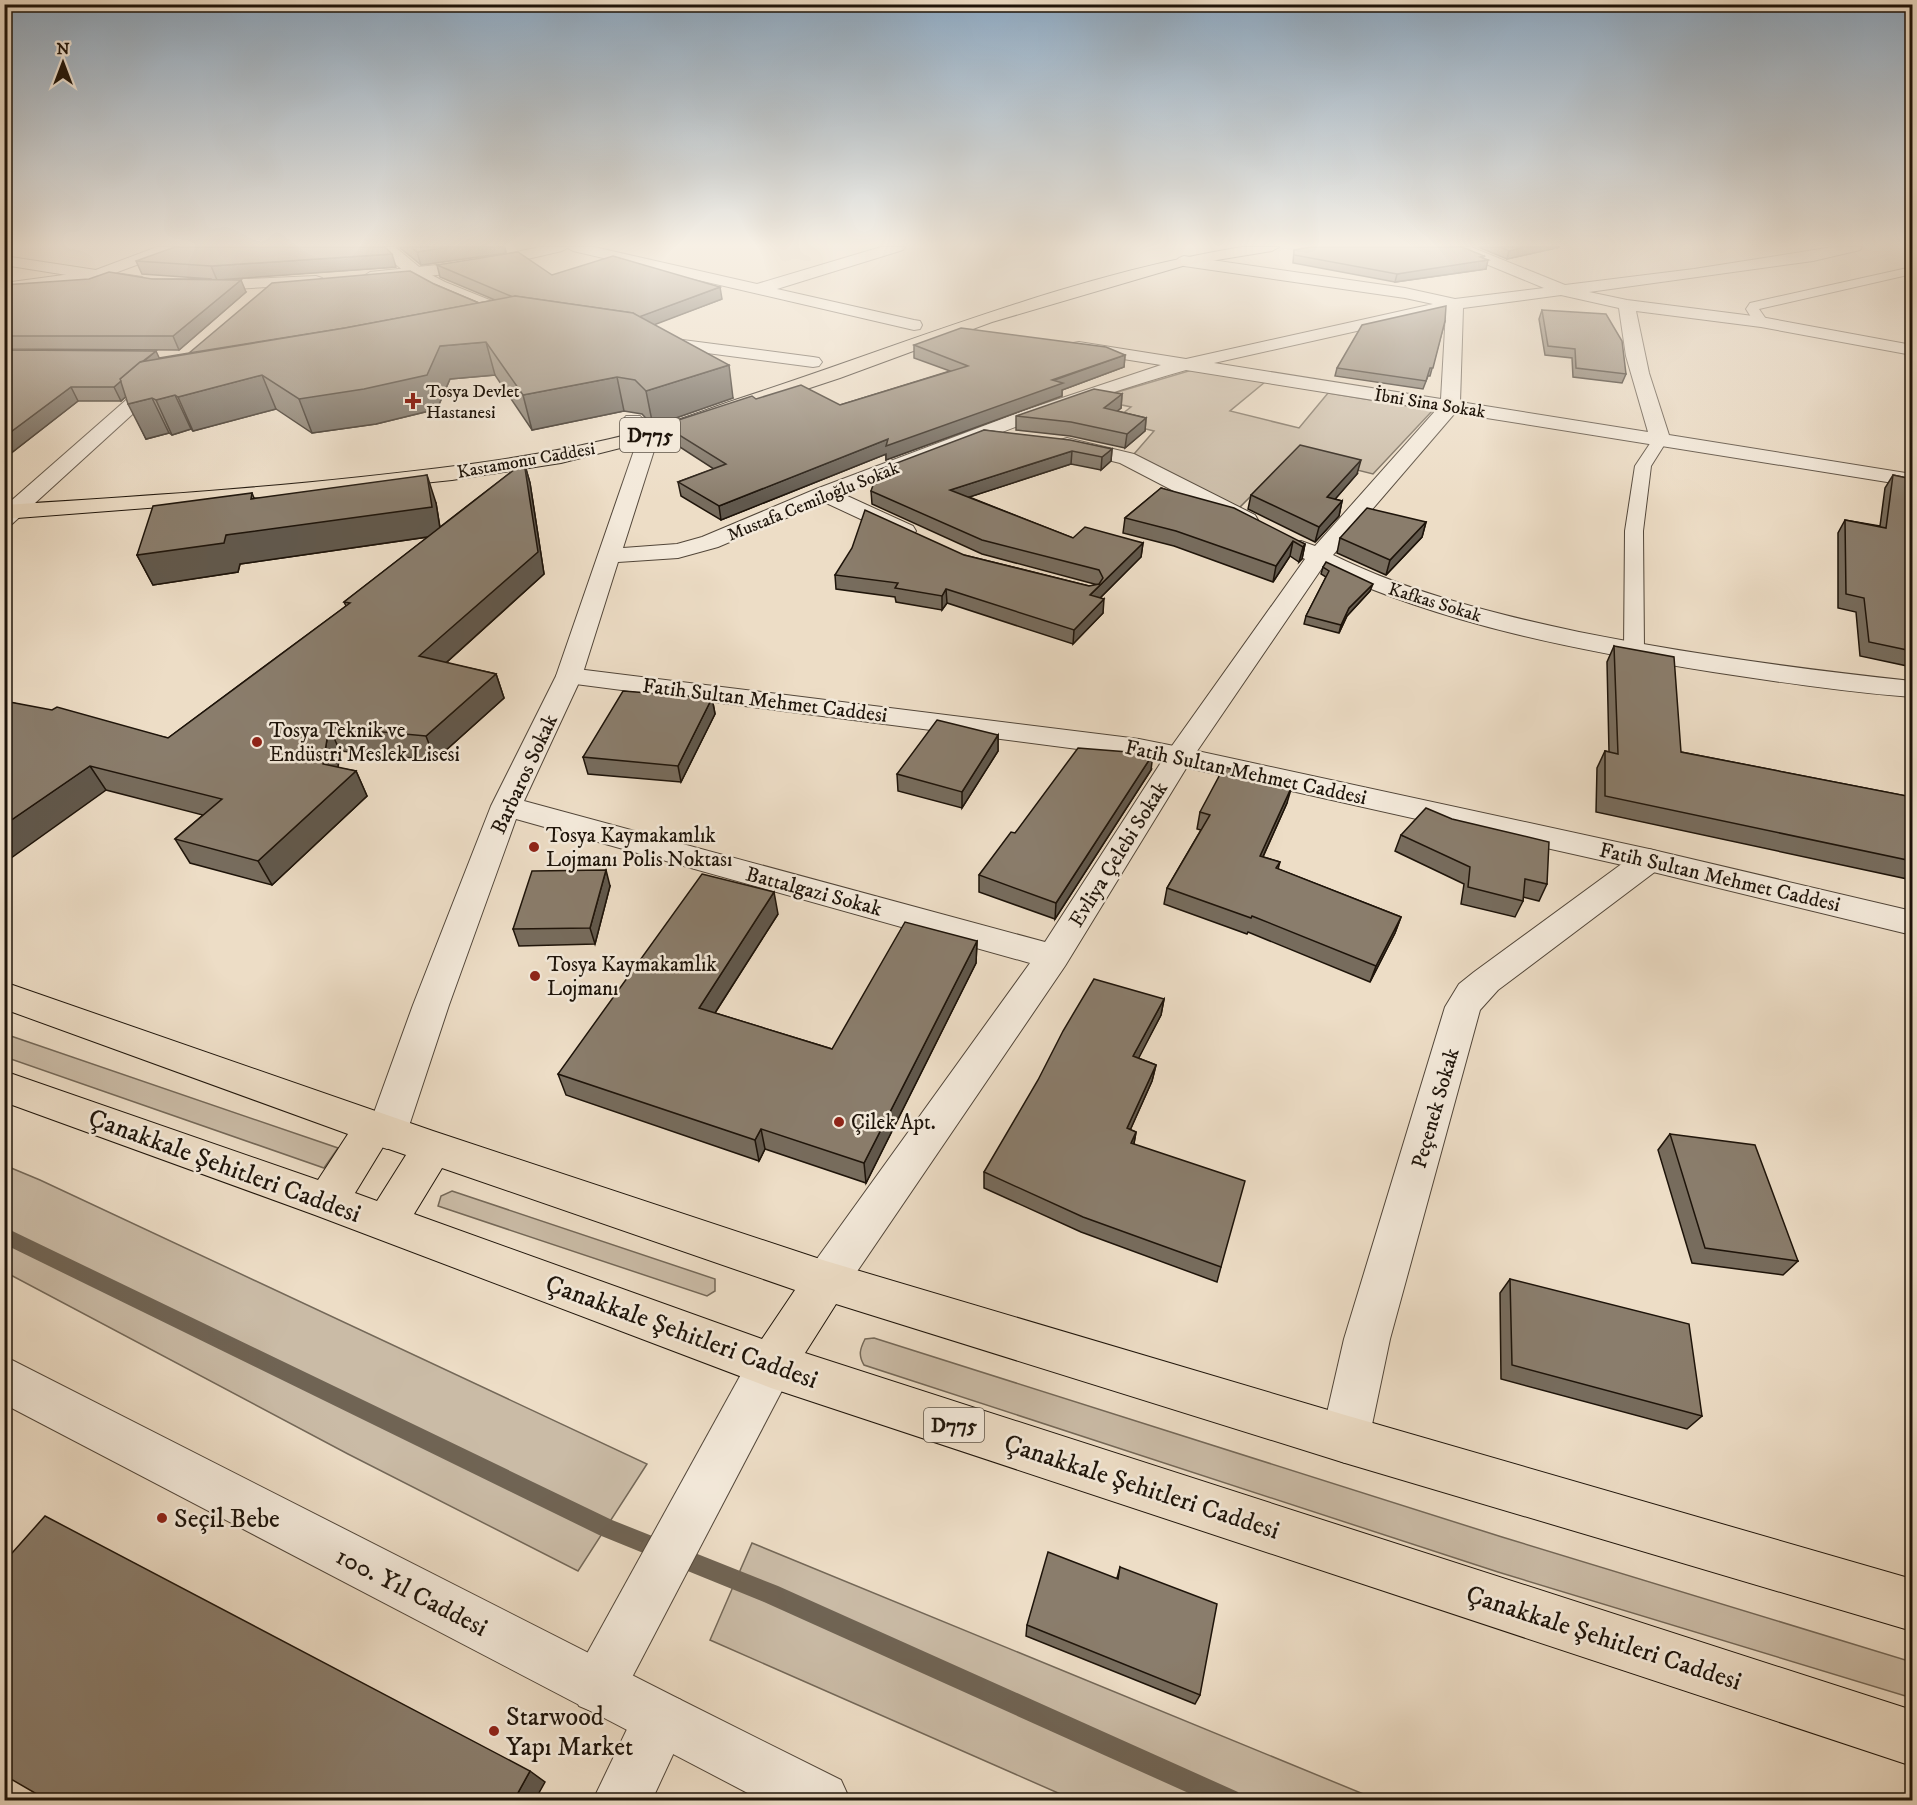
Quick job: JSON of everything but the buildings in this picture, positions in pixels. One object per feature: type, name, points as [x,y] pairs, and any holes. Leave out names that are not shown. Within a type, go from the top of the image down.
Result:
[{"type":"main road","points":[[723,391],[813,362],[897,331]]},
{"type":"main road","name":"Kastamonu Caddesi","points":[[33,493],[296,474],[459,455],[565,438],[646,422],[834,374],[946,331]]},
{"type":"main road","name":"Kastamonu Caddesi","points":[[6,509],[291,491],[452,474],[561,457],[646,422]]},
{"type":"main road","points":[[4,995],[433,1148],[826,1281],[1345,1438],[1912,1605]]},
{"type":"main road","name":"Çanakkale Şehitleri Caddesi","points":[[4,1086],[386,1222],[771,1365],[1912,1738]]},
{"type":"main road","points":[[327,1201],[381,1129]]},
{"type":"main road","points":[[386,1222],[433,1148]]},
{"type":"main road","points":[[771,1365],[826,1281]]},
{"type":"street","points":[[949,331],[988,336]]},
{"type":"street","name":"Mustafa Cemiloğlu Sokak","points":[[609,556],[678,551],[710,542],[824,494],[1087,394],[1186,364],[1333,331]]},
{"type":"street","points":[[1450,406],[1454,331]]},
{"type":"street","points":[[1630,331],[1638,370],[1660,439]]},
{"type":"street","points":[[1811,331],[1912,350]]},
{"type":"street","points":[[634,338],[813,362]]},
{"type":"street","name":"İbni Sina Sokak","points":[[1060,345],[1912,480]]},
{"type":"street","points":[[6,509],[33,493],[179,363]]},
{"type":"street","points":[[150,388],[184,382]]},
{"type":"street","name":"Evliya Çelebi Sokak","points":[[826,1281],[1053,957],[1179,756],[1318,557],[1450,406]]},
{"type":"street","name":"Barbaros Sokak","points":[[381,1129],[431,1005],[506,806],[569,676],[609,556],[646,422]]},
{"type":"street","name":"Kafkas Sokak","points":[[984,435],[1037,440],[1103,451],[1126,458],[1318,557],[1381,586],[1413,597],[1528,628],[1735,669],[1912,689]]},
{"type":"street","points":[[824,494],[926,540]]},
{"type":"street","name":"Fatih Sultan Mehmet Caddesi","points":[[569,676],[1128,747],[1179,756],[1649,860],[1912,922]]},
{"type":"street","name":"Battalgazi Sokak","points":[[506,806],[1053,957]]},
{"type":"street","name":"Peçenek Sokak","points":[[1345,1438],[1367,1339],[1463,1007],[1472,994],[1486,981],[1649,860]]},
{"type":"street","points":[[598,1687],[771,1365]]},
{"type":"street","name":"100. Yıl Caddesi","points":[[4,1379],[661,1720],[821,1800]]},
{"type":"street","points":[[622,1800],[661,1720]]},
{"type":"lane","points":[[1635,650],[1634,531],[1643,466],[1660,439]]},
{"type":"shaded area","points":[[1192,370],[1265,382],[1230,411],[1299,428],[1328,393],[1433,410],[1373,474],[1293,454],[1239,508],[1134,454],[1154,431],[1113,421],[1131,407],[1094,399]]},
{"type":"shaded area","points":[[5,1034],[338,1148],[324,1168],[5,1057]]},
{"type":"shaded area","points":[[4,1165],[647,1464],[578,1571],[348,1454],[5,1272]]},
{"type":"shaded area","points":[[452,1191],[715,1279],[715,1291],[707,1296],[438,1206],[441,1196]]},
{"type":"shaded area","points":[[874,1338],[1502,1537],[1912,1662],[1912,1698],[1498,1572],[864,1365],[860,1355],[862,1346],[865,1339]]},
{"type":"shaded area","points":[[752,1543],[1378,1800],[1074,1800],[710,1640]]},
{"type":"waterway","points":[[4,1235],[606,1528],[770,1594],[1230,1800]]},
{"type":"place","name":"Tosya Devlet Hastanesi","points":[[413,401]]},
{"type":"place","name":"Tosya Teknik ve Endüstri Meslek Lisesi","points":[[257,742]]},
{"type":"place","name":"Tosya Kaymakamlık Lojmanı Polis Noktası","points":[[534,847]]},
{"type":"place","name":"Tosya Kaymakamlık Lojmanı","points":[[535,976]]},
{"type":"place","name":"Çilek Apt.","points":[[839,1122]]},
{"type":"place","name":"Seçil Bebe","points":[[162,1518]]},
{"type":"place","name":"Starwood Yapı Market","points":[[494,1731]]}]
